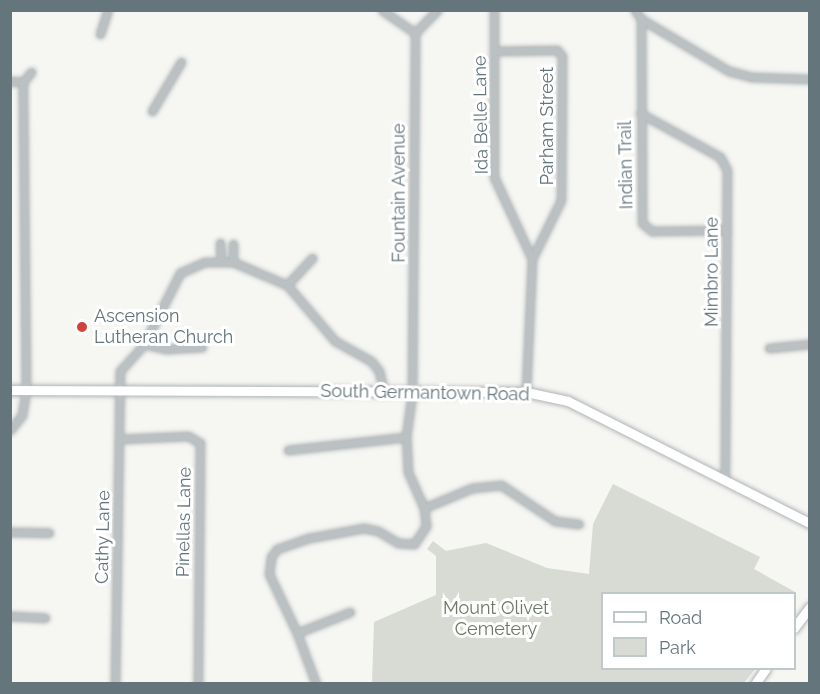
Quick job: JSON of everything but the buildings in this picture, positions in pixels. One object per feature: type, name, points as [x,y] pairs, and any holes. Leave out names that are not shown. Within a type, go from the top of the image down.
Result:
[{"type":"main road","name":"South Germantown Road","points":[[10,390],[526,392],[568,401],[810,522]]},
{"type":"main road","points":[[796,627],[810,607]]},
{"type":"main road","points":[[755,684],[765,670]]},
{"type":"street","points":[[100,34],[108,10]]},
{"type":"street","points":[[382,10],[415,33],[437,10]]},
{"type":"street","name":"Ida Belle Lane","points":[[494,10],[494,177],[532,259],[526,392]]},
{"type":"street","points":[[635,10],[641,19],[729,71],[752,77],[810,79]]},
{"type":"street","name":"Indian Trail","points":[[641,19],[642,223],[652,231],[727,231]]},
{"type":"street","name":"Fountain Avenue","points":[[415,33],[412,393],[406,437],[408,472],[424,508]]},
{"type":"street","name":"Parham Street","points":[[494,51],[557,50],[562,56],[561,200],[532,259]]},
{"type":"street","points":[[152,111],[181,62]]},
{"type":"street","points":[[10,430],[22,415],[26,390],[23,82],[31,72]]},
{"type":"street","points":[[10,81],[23,82]]},
{"type":"street","name":"Mimbro Lane","points":[[640,113],[720,157],[727,170],[725,480]]},
{"type":"street","points":[[220,243],[221,262]]},
{"type":"street","points":[[232,243],[233,262],[287,285],[335,341],[371,361],[379,371],[384,393]]},
{"type":"street","points":[[287,285],[312,258]]},
{"type":"street","name":"Cathy Lane","points":[[115,684],[120,371],[144,344],[180,273],[192,266],[233,262]]},
{"type":"street","points":[[144,344],[166,349],[202,347]]},
{"type":"street","points":[[769,348],[810,344]]},
{"type":"street","name":"Pinellas Lane","points":[[120,439],[188,436],[200,443],[198,684]]},
{"type":"street","points":[[288,450],[406,437]]},
{"type":"street","points":[[316,684],[297,633],[269,574],[267,566],[277,549],[309,538],[364,528],[398,543],[414,544],[424,533],[424,508],[472,488],[501,485],[555,522],[579,524]]},
{"type":"street","points":[[10,532],[49,533]]},
{"type":"street","points":[[297,633],[350,612]]},
{"type":"street","points":[[10,616],[45,618]]},
{"type":"green space","name":"Mount Olivet Cemetery","points":[[613,484],[760,557],[754,569],[795,592],[601,592],[601,670],[754,670],[744,683],[372,683],[374,622],[436,595],[436,556],[427,549],[433,541],[446,551],[486,543],[547,568],[589,574],[593,524]]},
{"type":"place","name":"Ascension Lutheran Church","points":[[82,327]]}]
